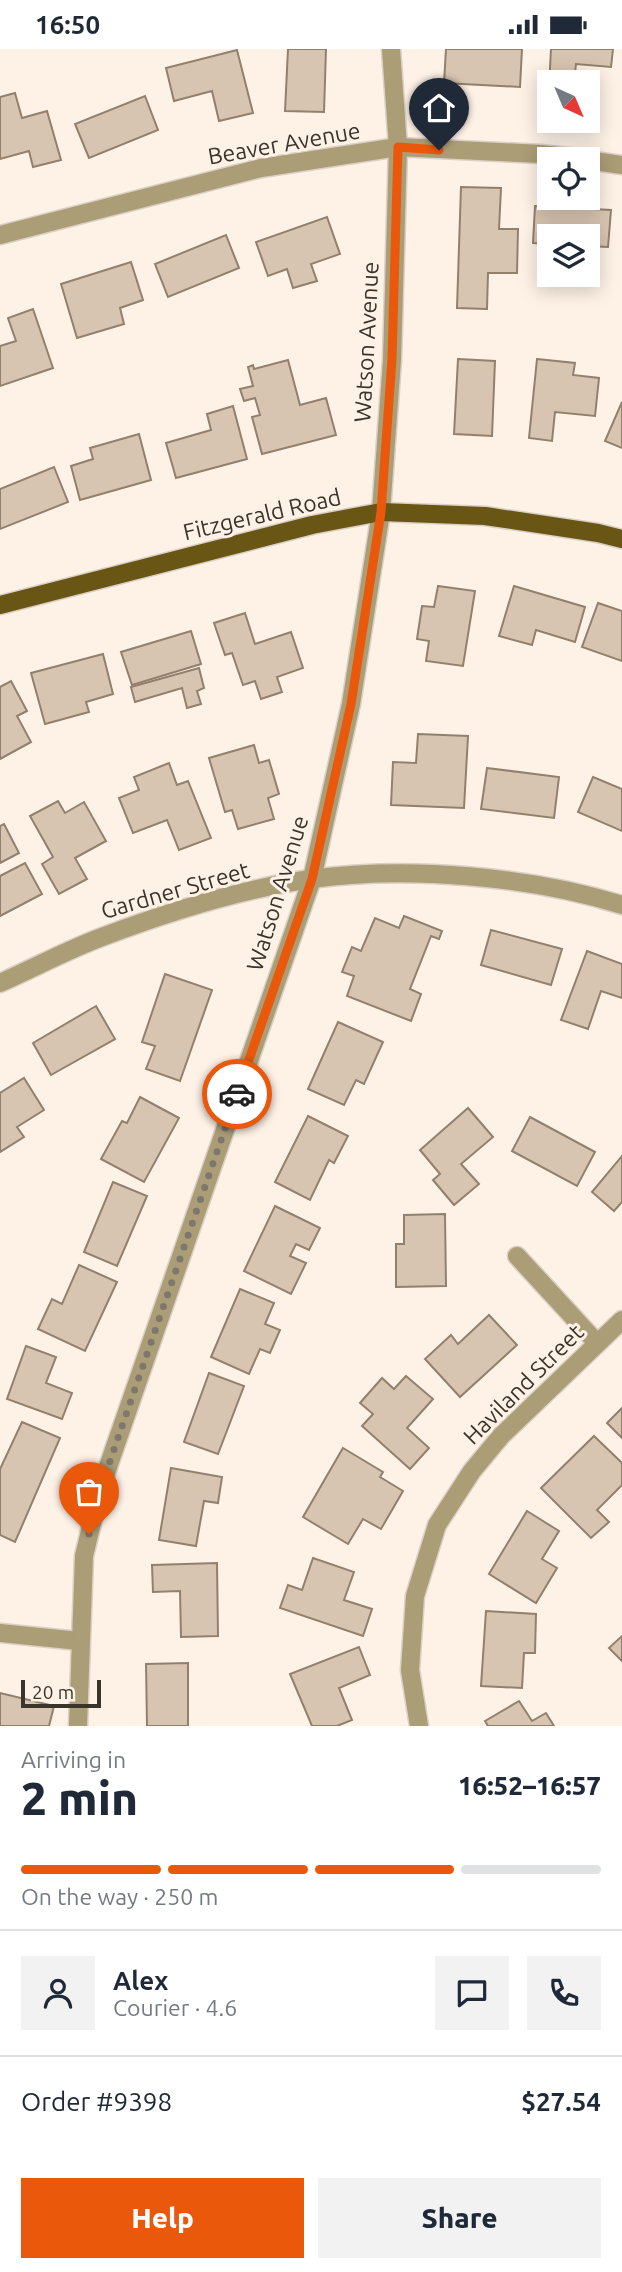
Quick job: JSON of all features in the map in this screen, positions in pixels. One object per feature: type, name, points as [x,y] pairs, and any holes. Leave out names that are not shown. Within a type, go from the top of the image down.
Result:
[{"type":"main road","name":"Fitzgerald Road","points":[[0,605],[312,525],[381,512],[485,516],[622,539]]},
{"type":"street","name":"Watson Avenue","points":[[78,1726],[84,1556],[100,1490],[312,879],[351,704],[381,512],[392,359],[398,147],[391,49]]},
{"type":"street","name":"Beaver Avenue","points":[[0,235],[261,168],[398,147],[537,154]]},
{"type":"street","name":"Beaver Avenue","points":[[600,162],[622,165]]},
{"type":"street","name":"Gardner Street","points":[[0,983],[100,937],[228,897],[312,879],[456,875],[511,881],[622,905]]},
{"type":"street","points":[[517,1256],[597,1343]]},
{"type":"street","name":"Haviland Street","points":[[419,1726],[410,1670],[415,1596],[437,1525],[472,1471],[501,1436],[622,1320]]},
{"type":"street","points":[[0,1633],[79,1641]]},
{"type":"building","points":[[288,49],[326,49],[324,112],[285,111]]},
{"type":"building","points":[[446,49],[522,49],[520,87],[444,83]]},
{"type":"building","points":[[551,49],[613,49],[611,67],[576,64],[575,70],[550,70]]},
{"type":"building","points":[[237,50],[253,113],[219,121],[212,91],[174,101],[166,68]]},
{"type":"building","points":[[15,93],[22,118],[47,111],[61,160],[33,167],[29,151],[0,159],[0,97]]},
{"type":"building","points":[[145,96],[158,130],[89,158],[75,124]]},
{"type":"building","points":[[461,187],[501,188],[499,229],[518,229],[517,273],[488,273],[487,309],[457,308]]},
{"type":"building","points":[[535,206],[537,210],[611,210],[608,247],[600,247],[600,224],[537,224],[537,243],[533,243]]},
{"type":"building","points":[[327,217],[340,254],[311,264],[317,281],[293,288],[287,269],[268,276],[256,242]]},
{"type":"building","points":[[226,235],[239,268],[168,297],[155,264]]},
{"type":"building","points":[[131,262],[143,300],[120,308],[124,324],[77,338],[61,284]]},
{"type":"building","points":[[33,309],[53,368],[0,386],[0,346],[16,341],[8,318]]},
{"type":"building","points":[[458,359],[495,361],[492,436],[454,434]]},
{"type":"building","points":[[537,359],[575,363],[573,375],[599,378],[595,416],[555,412],[552,441],[529,438]]},
{"type":"building","points":[[288,360],[300,405],[326,398],[336,435],[262,454],[252,417],[260,415],[255,398],[244,401],[240,389],[253,386],[248,367],[253,365],[254,369]]},
{"type":"building","points":[[622,402],[622,448],[605,441]]},
{"type":"building","points":[[233,406],[247,459],[176,478],[166,443],[211,430],[207,414]]},
{"type":"building","points":[[139,434],[151,480],[80,500],[71,466],[93,459],[90,448]]},
{"type":"building","points":[[54,467],[68,502],[0,529],[0,489]]},
{"type":"building","points":[[438,586],[475,591],[463,666],[426,661],[429,641],[417,639],[422,606],[434,607]]},
{"type":"building","points":[[514,586],[585,607],[575,642],[536,630],[532,645],[499,636]]},
{"type":"building","points":[[598,603],[622,611],[622,661],[582,647]]},
{"type":"building","points":[[245,613],[255,644],[291,632],[303,668],[277,677],[282,692],[261,699],[255,681],[243,685],[232,653],[225,655],[214,623]]},
{"type":"building","points":[[191,631],[201,664],[132,685],[121,652]]},
{"type":"building","points":[[103,654],[113,694],[86,702],[89,712],[45,724],[31,673]]},
{"type":"building","points":[[199,668],[204,688],[197,691],[201,704],[187,708],[182,688],[135,702],[131,687]]},
{"type":"building","points":[[11,681],[27,711],[17,716],[31,742],[0,759],[0,687]]},
{"type":"building","points":[[418,734],[468,736],[464,808],[391,805],[393,762],[416,763]]},
{"type":"building","points":[[254,745],[259,763],[269,760],[279,794],[268,798],[274,819],[238,829],[232,810],[225,812],[209,758]]},
{"type":"building","points":[[169,763],[177,785],[188,781],[211,838],[179,850],[167,820],[133,833],[119,798],[139,790],[134,777]]},
{"type":"building","points":[[487,768],[559,777],[554,818],[481,809]]},
{"type":"building","points":[[593,777],[622,789],[622,831],[578,812]]},
{"type":"building","points":[[58,801],[65,813],[84,802],[106,841],[75,858],[87,879],[59,894],[42,864],[53,857],[30,816]]},
{"type":"building","points":[[4,824],[19,853],[0,863],[0,826]]},
{"type":"building","points":[[25,863],[42,894],[0,916],[0,876]]},
{"type":"building","points":[[404,916],[442,931],[439,939],[431,936],[410,989],[421,994],[411,1021],[347,996],[354,976],[342,972],[352,947],[361,951],[375,918],[399,928]]},
{"type":"building","points":[[491,930],[562,949],[551,985],[481,965]]},
{"type":"building","points":[[587,951],[622,964],[622,998],[601,991],[588,1029],[561,1020]]},
{"type":"building","points":[[165,974],[212,990],[180,1081],[146,1069],[155,1046],[142,1042]]},
{"type":"building","points":[[96,1006],[115,1039],[51,1075],[33,1043]]},
{"type":"building","points":[[338,1022],[383,1042],[364,1084],[356,1080],[344,1105],[308,1089]]},
{"type":"building","points":[[24,1078],[44,1110],[17,1127],[24,1137],[0,1152],[0,1093]]},
{"type":"building","points":[[140,1097],[179,1118],[144,1182],[101,1159],[122,1121],[127,1123]]},
{"type":"building","points":[[468,1108],[493,1137],[461,1164],[479,1184],[454,1205],[433,1180],[440,1174],[420,1150]]},
{"type":"building","points":[[308,1116],[348,1136],[334,1163],[329,1160],[310,1200],[275,1182]]},
{"type":"building","points":[[530,1117],[595,1152],[577,1186],[512,1151]]},
{"type":"building","points":[[622,1156],[622,1202],[614,1211],[592,1192]]},
{"type":"building","points":[[113,1182],[147,1196],[117,1266],[84,1252]]},
{"type":"building","points":[[275,1206],[320,1228],[309,1250],[296,1244],[290,1256],[306,1263],[291,1294],[244,1271]]},
{"type":"building","points":[[445,1214],[446,1286],[396,1287],[396,1244],[404,1244],[404,1215]]},
{"type":"building","points":[[79,1265],[117,1282],[85,1351],[38,1329],[52,1299],[62,1304]]},
{"type":"building","points":[[240,1289],[274,1303],[265,1324],[280,1330],[270,1353],[260,1349],[249,1374],[211,1357]]},
{"type":"building","points":[[489,1315],[517,1345],[460,1397],[425,1359],[451,1335],[458,1344]]},
{"type":"building","points":[[26,1346],[56,1357],[46,1383],[72,1393],[62,1419],[7,1399]]},
{"type":"building","points":[[209,1373],[244,1386],[218,1454],[184,1442]]},
{"type":"building","points":[[406,1376],[433,1399],[407,1428],[429,1448],[410,1469],[362,1426],[373,1414],[360,1403],[382,1378],[394,1389]]},
{"type":"building","points":[[622,1408],[622,1438],[607,1423]]},
{"type":"building","points":[[22,1422],[60,1438],[15,1542],[0,1535],[0,1469]]},
{"type":"building","points":[[594,1436],[622,1463],[622,1485],[597,1510],[609,1522],[591,1538],[541,1488]]},
{"type":"building","points":[[343,1448],[383,1472],[380,1477],[403,1491],[381,1529],[363,1519],[348,1544],[303,1517]]},
{"type":"building","points":[[171,1468],[222,1477],[218,1503],[204,1501],[196,1546],[159,1540]]},
{"type":"building","points":[[527,1511],[559,1531],[542,1559],[557,1568],[536,1603],[489,1574]]},
{"type":"building","points":[[313,1558],[354,1572],[344,1600],[372,1609],[363,1636],[280,1608],[288,1585],[302,1590]]},
{"type":"building","points":[[217,1563],[218,1636],[181,1637],[180,1591],[153,1592],[152,1565]]},
{"type":"building","points":[[486,1611],[536,1614],[535,1653],[524,1653],[522,1688],[481,1686]]},
{"type":"building","points":[[622,1636],[622,1661],[609,1648]]},
{"type":"building","points":[[359,1647],[370,1675],[339,1688],[352,1720],[337,1726],[312,1726],[290,1674]]},
{"type":"building","points":[[188,1663],[188,1726],[147,1726],[146,1664]]},
{"type":"building","points":[[0,1693],[54,1706],[49,1726],[0,1726]]},
{"type":"building","points":[[519,1701],[532,1721],[546,1713],[554,1726],[488,1726],[485,1721]]},
{"type":"way so far","points":[[89,1534],[100,1490],[237,1094]]},
{"type":"route","points":[[237,1094],[312,879],[351,704],[381,512],[392,359],[398,147],[439,150]]}]
